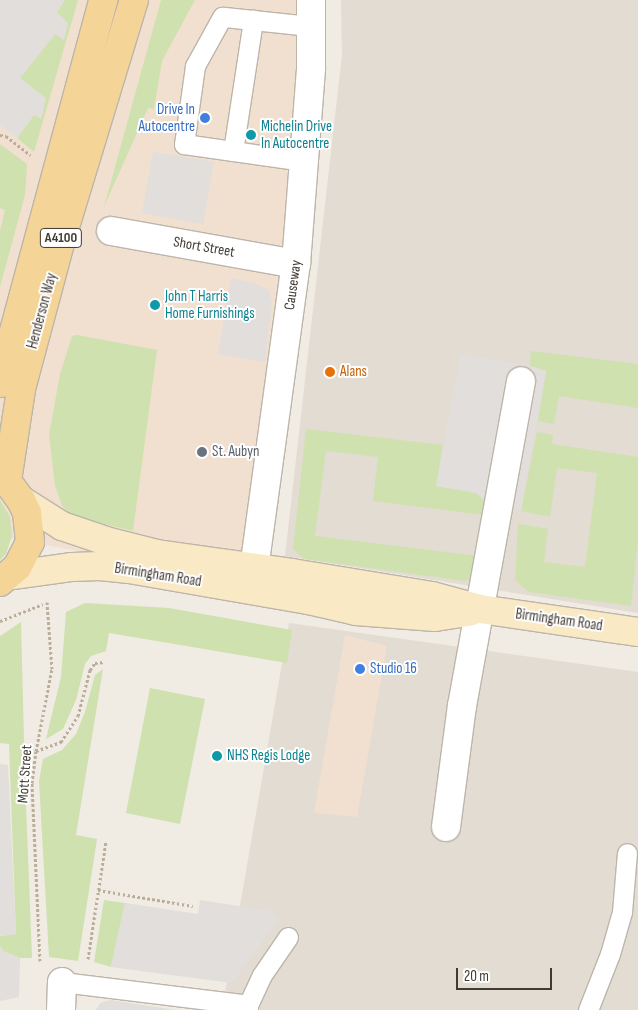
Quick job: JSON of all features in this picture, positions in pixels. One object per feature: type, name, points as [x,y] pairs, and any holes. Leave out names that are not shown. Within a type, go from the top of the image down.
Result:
[{"type":"main road","name":"Henderson Way","points":[[0,383],[103,0]]},
{"type":"main road","name":"Henderson Way","points":[[10,486],[24,379],[69,212],[134,0]]},
{"type":"main road","name":"Birmingham Road","points":[[10,486],[62,526],[106,542],[158,554],[432,596],[480,609],[638,632]]},
{"type":"main road","points":[[4,579],[17,567],[30,542],[27,514],[10,486]]},
{"type":"main road","name":"Birmingham Road","points":[[4,579],[72,567],[129,569],[309,600],[356,611],[435,617],[480,609]]},
{"type":"main road","name":"Birmingham Road","points":[[254,569],[259,581],[291,589],[309,600]]},
{"type":"street","name":"Causeway","points":[[254,569],[296,264],[311,68],[310,13]]},
{"type":"street","name":"Short Street","points":[[111,231],[296,264]]},
{"type":"street","points":[[446,827],[462,706],[521,381]]},
{"type":"street","points":[[61,1010],[62,978]]},
{"type":"lane","points":[[304,161],[184,144],[195,66],[222,17],[253,20],[310,13]]},
{"type":"lane","points":[[233,151],[253,20]]},
{"type":"lane","points":[[588,1010],[610,954],[622,912],[626,853]]},
{"type":"lane","points":[[62,978],[248,1007],[262,975],[288,937]]},
{"type":"path","points":[[0,135],[6,136],[32,157]]},
{"type":"path","name":"Mott Street","points":[[45,571],[52,668],[36,751],[32,783],[62,978]]},
{"type":"path","points":[[0,621],[47,602]]},
{"type":"path","points":[[36,751],[61,742],[78,716],[90,670],[95,663],[104,662]]},
{"type":"path","points":[[62,978],[98,890],[106,841]]},
{"type":"path","points":[[98,890],[193,906]]},
{"type":"shaded area","points":[[0,0],[311,0],[252,582],[0,537]]},
{"type":"shaded area","points":[[0,0],[65,0],[57,12],[68,23],[64,40],[55,34],[20,78],[46,98],[41,119],[34,115],[17,138],[0,125]]},
{"type":"shaded area","points":[[341,0],[638,0],[638,613],[285,556],[342,55]]},
{"type":"shaded area","points":[[153,152],[214,162],[203,224],[142,213]]},
{"type":"shaded area","points":[[231,278],[257,284],[269,290],[272,304],[265,362],[218,354]]},
{"type":"shaded area","points":[[460,354],[530,366],[546,371],[521,511],[484,500],[476,493],[436,486]]},
{"type":"shaded area","points":[[289,623],[638,672],[638,1010],[222,1010]]},
{"type":"shaded area","points":[[345,635],[387,646],[357,817],[314,813]]},
{"type":"shaded area","points":[[0,764],[8,765],[16,934],[0,936]]},
{"type":"shaded area","points":[[200,900],[270,911],[279,919],[232,983],[111,967],[125,903],[198,914]]},
{"type":"shaded area","points":[[0,946],[3,951],[20,958],[19,997],[0,1001]]},
{"type":"shaded area","points":[[110,1000],[176,1010],[96,1010],[100,1003]]},
{"type":"green space","points":[[65,0],[78,0],[34,152],[17,138],[34,115],[40,118],[20,78],[55,34],[63,39],[57,12]]},
{"type":"green space","points":[[161,0],[195,0],[162,61],[154,109],[148,108],[104,207]]},
{"type":"green space","points":[[0,144],[27,164],[25,195],[0,287],[0,231],[5,210],[0,208]]},
{"type":"green space","points":[[77,335],[157,350],[133,531],[72,516],[62,506],[55,485],[49,435],[60,374],[72,336]]},
{"type":"green space","points":[[531,351],[638,364],[638,408],[559,396],[554,424],[538,421],[546,371],[530,366]]},
{"type":"green space","points":[[306,429],[443,445],[436,486],[476,493],[484,500],[485,515],[373,501],[378,457],[326,451],[315,536],[479,556],[476,577],[465,581],[304,559],[293,549]]},
{"type":"green space","points":[[537,432],[553,435],[552,444],[638,457],[638,539],[631,606],[529,592],[515,580],[518,524],[548,529],[544,562],[585,567],[597,473],[557,468],[550,517],[521,511]]},
{"type":"green space","points":[[0,500],[10,517],[12,536],[6,554],[0,560]]},
{"type":"green space","points":[[85,603],[169,608],[292,630],[287,663],[109,633],[106,651],[91,656],[85,664],[76,700],[63,729],[46,739],[61,677],[66,612]]},
{"type":"green space","points":[[21,622],[32,958],[20,958],[3,951],[0,946],[0,936],[16,934],[9,744],[0,743],[0,636]]},
{"type":"green space","points":[[103,669],[76,835],[97,839],[78,961],[49,957],[39,781],[43,759],[62,750],[76,734],[85,712],[95,675]]},
{"type":"green space","points":[[150,688],[205,699],[180,824],[126,813]]},
{"type":"green space","points":[[104,900],[125,903],[111,967],[94,962]]},
{"type":"place","name":"Drive In Autocentre","points":[[205,118]]},
{"type":"place","name":"Michelin Drive In Autocentre","points":[[251,135]]},
{"type":"place","name":"John T Harris Home Furnishings","points":[[155,305]]},
{"type":"place","name":"Alans","points":[[330,372]]},
{"type":"place","name":"St. Aubyn","points":[[202,452]]},
{"type":"place","name":"Studio 16","points":[[360,669]]},
{"type":"place","name":"NHS Regis Lodge","points":[[217,756]]}]
